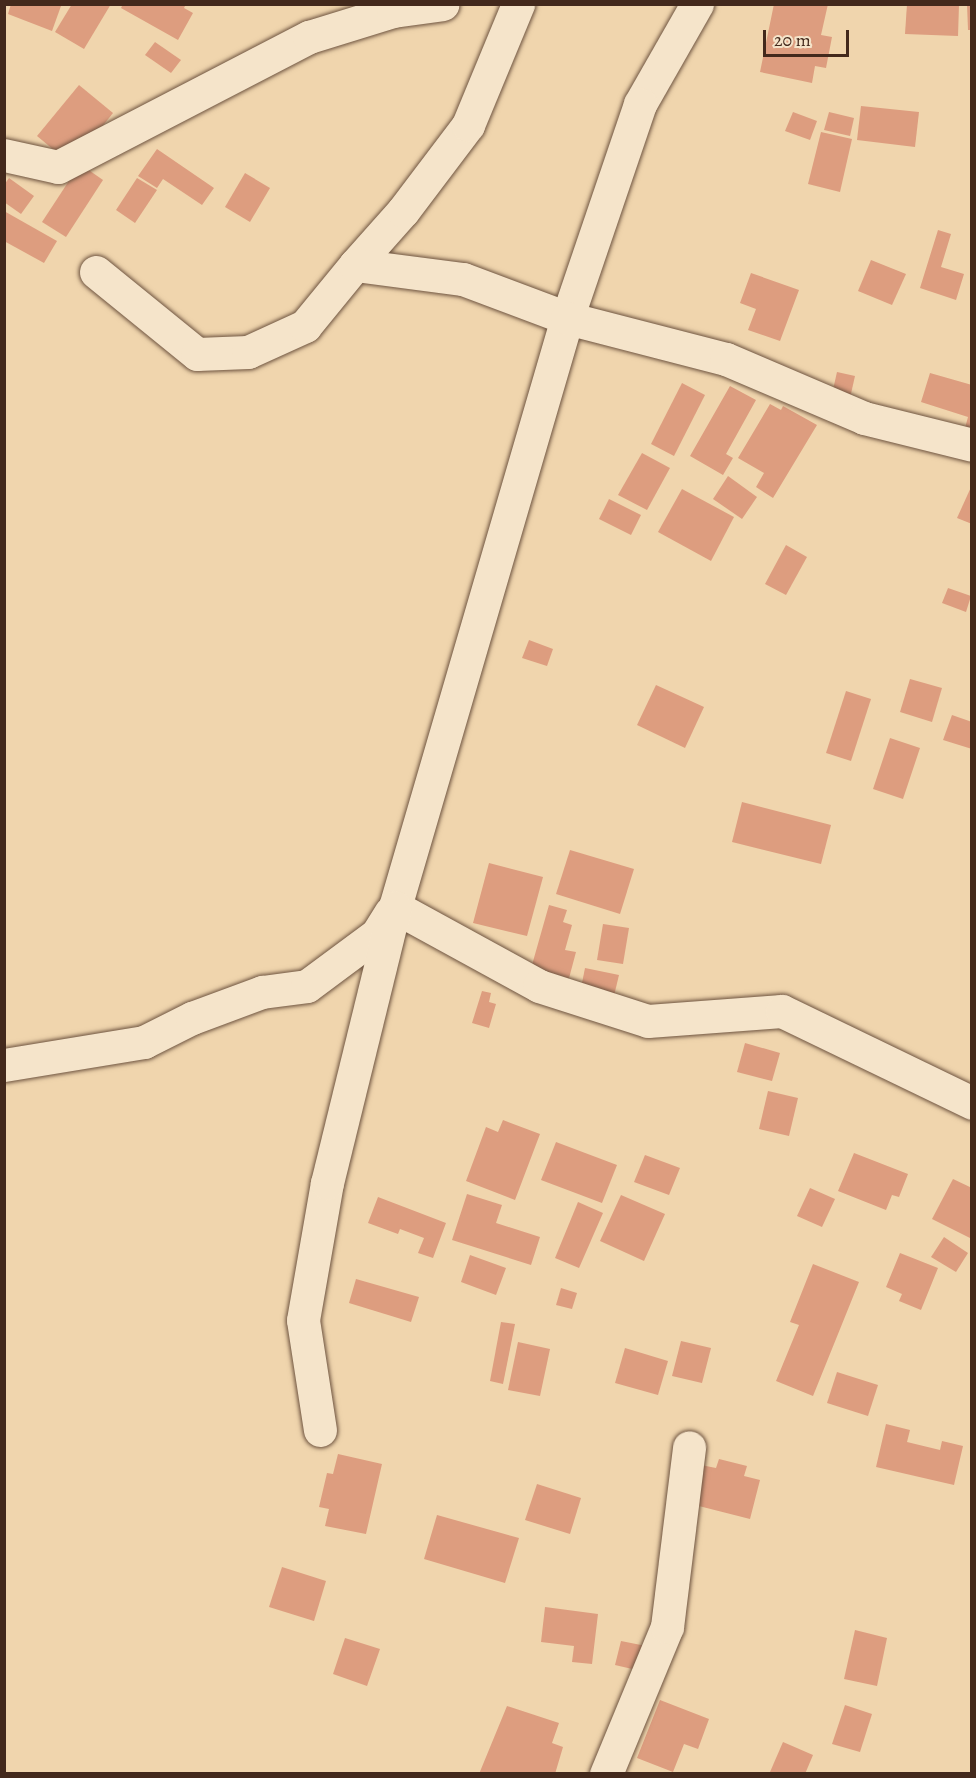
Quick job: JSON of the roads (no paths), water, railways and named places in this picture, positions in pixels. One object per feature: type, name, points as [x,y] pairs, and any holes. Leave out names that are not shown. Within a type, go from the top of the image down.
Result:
[{"type":"street","points":[[4,155],[58,167],[309,37],[393,11],[443,4]]},
{"type":"street","points":[[96,272],[197,354],[248,352],[305,326],[468,125],[518,4]]},
{"type":"street","points":[[320,1430],[303,1320],[327,1183],[395,907],[567,318],[640,104],[697,4]]},
{"type":"street","points":[[355,265],[463,279],[567,318],[726,359],[864,418],[972,445]]},
{"type":"street","points":[[4,1065],[144,1042],[192,1018],[262,992],[307,986],[377,934],[395,907]]},
{"type":"street","points":[[395,907],[539,986],[648,1022],[782,1011],[972,1103]]},
{"type":"street","points":[[606,1773],[667,1627],[689,1447]]}]
